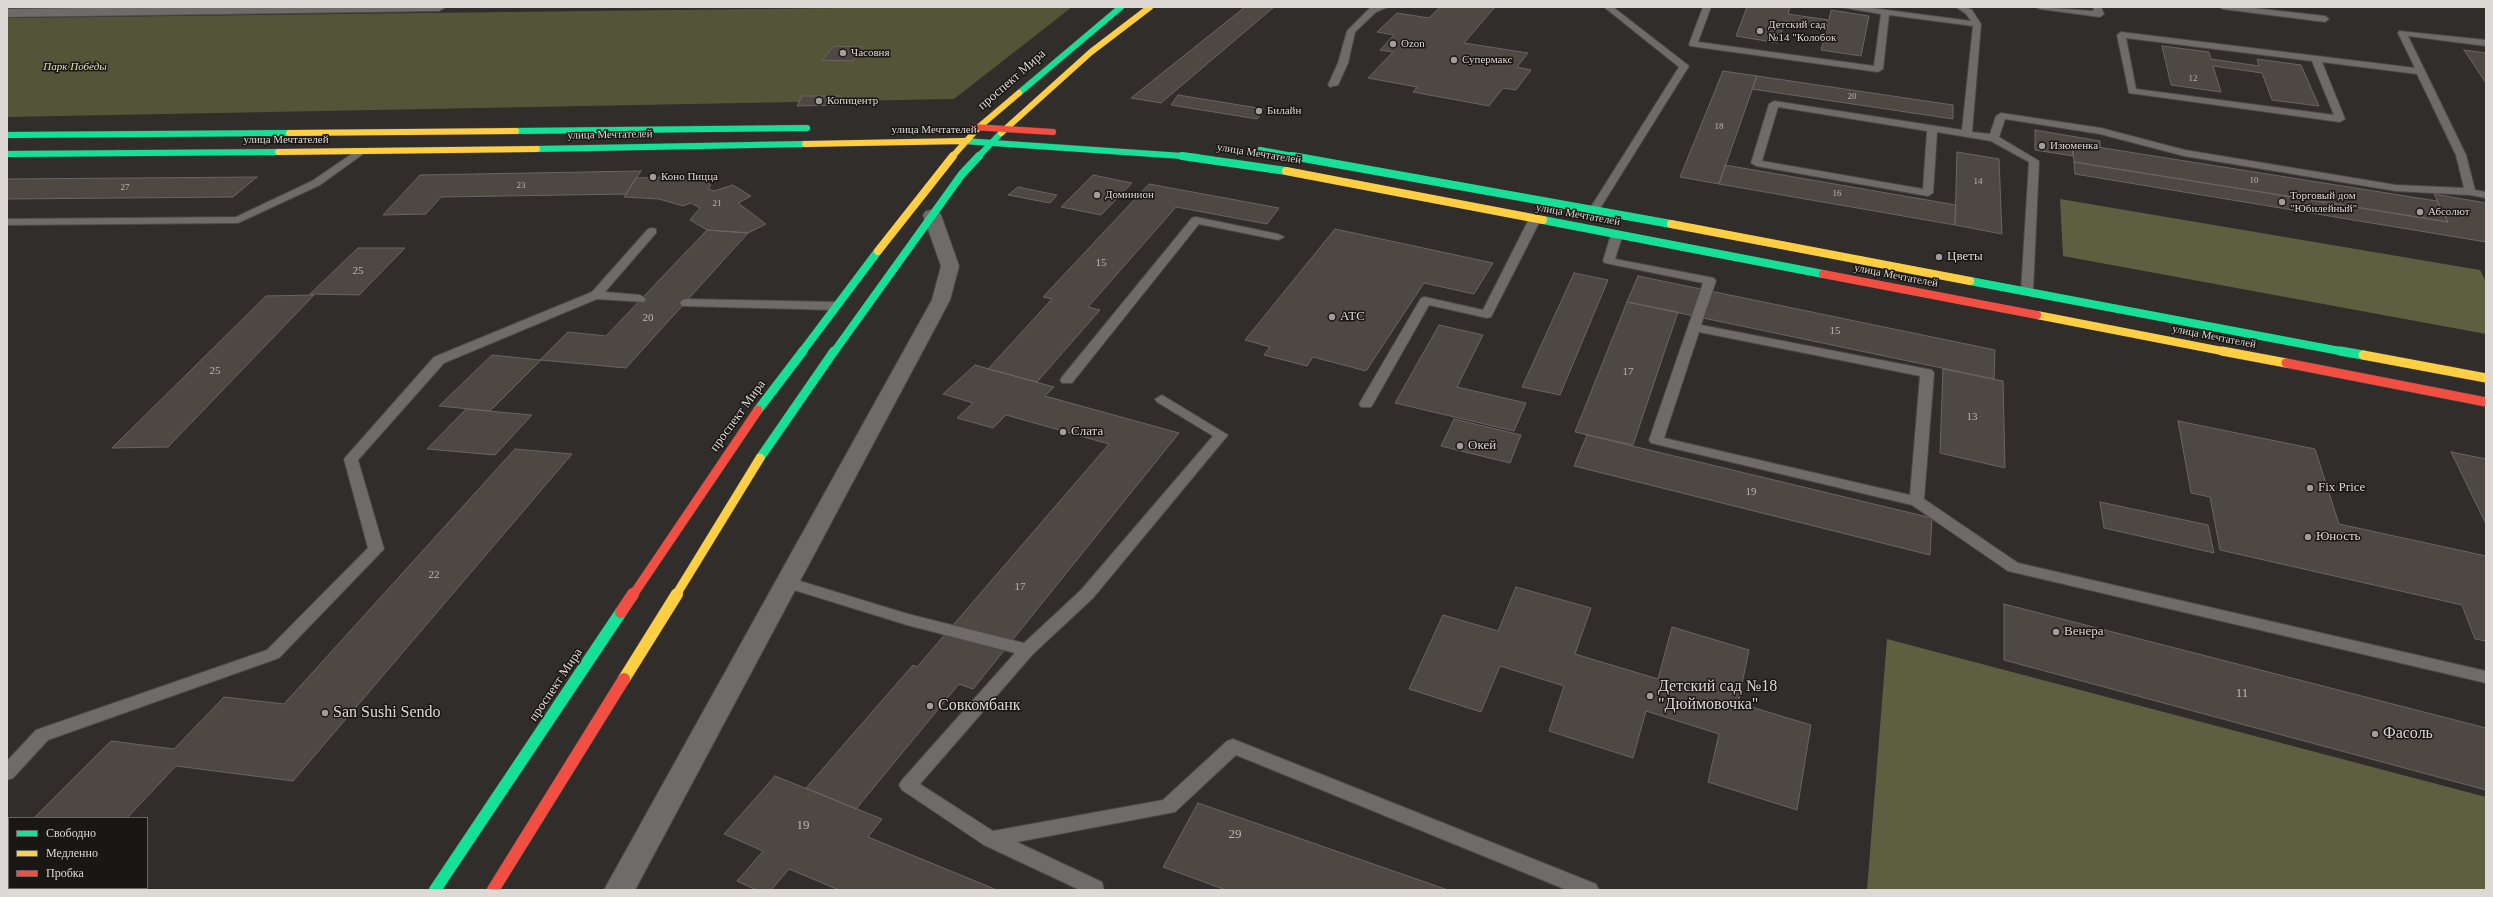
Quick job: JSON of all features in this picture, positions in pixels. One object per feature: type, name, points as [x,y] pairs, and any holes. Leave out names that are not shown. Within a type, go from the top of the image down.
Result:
[{"type":"street","points":[[7,13],[175,9],[440,7]]},
{"type":"street","name":"проспект Мира","points":[[435,890],[738,436],[963,142],[1090,30],[1121,7]]},
{"type":"street","points":[[492,890],[772,439],[864,308],[962,174],[1006,128],[1092,52],[1150,7]]},
{"type":"street","name":"улица Мечтателей","points":[[964,127],[1006,128],[1067,133]]},
{"type":"street","name":"улица Мечтателей","points":[[7,135],[820,128]]},
{"type":"street","name":"улица Мечтателей","points":[[7,154],[359,152],[991,142],[1200,157],[1255,164],[2486,402]]},
{"type":"street","name":"улица Мечтателей","points":[[1248,149],[1594,210],[2486,378]]},
{"type":"street","points":[[619,890],[941,300],[950,266],[932,215]]},
{"type":"lane","points":[[1333,85],[1343,63],[1351,31],[1373,10],[1384,7]]},
{"type":"lane","points":[[1594,210],[1684,66],[1608,7]]},
{"type":"lane","points":[[1707,7],[1693,44],[1878,69],[1885,12]]},
{"type":"lane","points":[[1844,7],[1977,24]]},
{"type":"lane","points":[[1960,7],[1969,12],[1977,24],[1967,134]]},
{"type":"lane","points":[[2040,7],[2100,14],[2097,7]]},
{"type":"lane","points":[[2223,7],[2325,19]]},
{"type":"lane","points":[[2470,192],[2461,155],[2402,33],[2486,43]]},
{"type":"lane","points":[[2316,59],[2340,119],[2132,90],[2121,35],[2144,38],[2316,59],[2421,72]]},
{"type":"lane","points":[[1932,129],[1928,193],[1756,163],[1774,104],[1994,138],[2034,161],[2027,291]]},
{"type":"lane","points":[[1994,138],[2001,116],[2101,131],[2184,153],[2396,188],[2470,192],[2486,195]]},
{"type":"lane","points":[[7,222],[238,220],[316,183],[359,152]]},
{"type":"lane","points":[[1366,404],[1425,301],[1487,314],[1535,219]]},
{"type":"lane","points":[[1067,380],[1196,220],[1278,237]]},
{"type":"lane","points":[[7,772],[42,735],[273,654],[376,549],[351,459],[439,360],[596,295],[652,231]]},
{"type":"lane","points":[[1617,234],[1609,261],[1710,281],[1656,440],[1917,501],[2013,567],[2486,677]]},
{"type":"lane","points":[[596,295],[640,299]]},
{"type":"lane","points":[[686,303],[836,306]]},
{"type":"lane","points":[[1694,326],[1927,373],[1917,501]]},
{"type":"lane","points":[[1094,890],[1095,888],[991,839],[908,785],[1027,650],[1087,594],[1221,435],[1162,399]]},
{"type":"lane","points":[[787,582],[907,619],[1027,650]]},
{"type":"lane","points":[[991,839],[1168,807],[1233,746],[1589,890]]},
{"type":"green space","name":"Парк Победы","points":[[924,7],[1072,7],[954,99],[7,117],[7,18]]},
{"type":"green space","points":[[2060,199],[2480,270],[2486,282],[2486,334],[2063,256]]},
{"type":"green space","points":[[1887,639],[2486,797],[2486,890],[1867,890]]},
{"type":"building","points":[[1245,7],[1274,7],[1161,103],[1131,98]]},
{"type":"building","name":"Супермакс","points":[[1440,7],[1495,7],[1464,43],[1528,53],[1517,67],[1531,70],[1516,90],[1503,88],[1489,106],[1413,92],[1417,87],[1368,78],[1393,52],[1380,50],[1394,35],[1377,32],[1397,13],[1429,18]]},
{"type":"building","name":"Детский сад №14 \"Колобок","points":[[1747,7],[1790,7],[1788,14],[1829,20],[1831,10],[1869,16],[1861,56],[1821,50],[1828,26],[1785,21],[1778,43],[1736,36]]},
{"type":"building","name":"Часовня","points":[[834,46],[863,47],[852,61],[822,60]]},
{"type":"building","points":[[2162,46],[2209,52],[2211,59],[2259,66],[2257,59],[2301,65],[2319,106],[2272,100],[2262,73],[2213,66],[2221,92],[2171,85]]},
{"type":"building","points":[[2464,50],[2486,53],[2486,83]]},
{"type":"building","points":[[1723,71],[1757,76],[1719,184],[1680,177]]},
{"type":"building","points":[[1757,76],[1953,105],[1953,119],[1752,89]]},
{"type":"building","points":[[1178,95],[1264,109],[1257,119],[1171,105]]},
{"type":"building","name":"Копицентр","points":[[802,96],[842,96],[837,105],[797,106]]},
{"type":"building","points":[[2035,130],[2100,141],[2100,148],[2072,143],[2073,156],[2035,150]]},
{"type":"building","points":[[2072,143],[2437,201],[2448,222],[2074,162]]},
{"type":"building","points":[[1957,152],[1999,159],[2002,234],[1955,225]]},
{"type":"building","name":"Торговый дом \"Юбилейный\"","points":[[2074,162],[2448,222],[2434,194],[2486,203],[2486,242],[2075,174]]},
{"type":"building","points":[[1725,165],[1956,205],[1955,225],[1719,184]]},
{"type":"building","points":[[641,171],[626,194],[441,197],[426,214],[383,215],[420,175]]},
{"type":"building","name":"Доминион","points":[[1093,175],[1132,183],[1101,215],[1061,207]]},
{"type":"building","points":[[257,177],[233,197],[7,199],[7,179]]},
{"type":"building","points":[[673,177],[674,181],[700,178],[711,185],[708,189],[714,191],[733,185],[751,196],[738,203],[766,224],[748,233],[707,230],[690,220],[700,208],[691,203],[683,206],[659,199],[624,197],[636,178]]},
{"type":"building","points":[[1149,184],[1279,208],[1267,224],[1176,207],[1088,307],[1100,310],[1037,382],[988,369],[1052,299],[1043,297]]},
{"type":"building","points":[[1018,187],[1057,195],[1050,203],[1008,195]]},
{"type":"building","name":"АТС","points":[[1335,229],[1493,263],[1474,294],[1424,283],[1366,371],[1313,357],[1307,366],[1264,355],[1270,347],[1245,340]]},
{"type":"building","points":[[707,230],[748,233],[626,368],[541,360],[490,411],[439,406],[492,355],[540,360],[568,332],[606,336]]},
{"type":"building","points":[[358,248],[405,248],[359,295],[310,294]]},
{"type":"building","points":[[1574,273],[1608,280],[1560,395],[1522,387]]},
{"type":"building","points":[[1638,276],[1995,350],[1994,379],[1627,302]]},
{"type":"building","points":[[314,295],[168,447],[112,448],[266,296]]},
{"type":"building","points":[[1627,302],[1678,312],[1633,445],[1575,432]]},
{"type":"building","points":[[1439,325],[1483,335],[1457,387],[1526,403],[1514,431],[1395,403]]},
{"type":"building","points":[[975,365],[1054,387],[1045,396],[1179,433],[973,689],[959,684],[856,809],[806,788],[913,665],[917,667],[1109,444],[1006,415],[993,428],[957,418],[973,403],[943,394]]},
{"type":"building","points":[[1943,369],[2003,381],[2005,468],[1940,453]]},
{"type":"building","points":[[466,409],[532,415],[495,455],[427,449]]},
{"type":"building","points":[[1454,419],[1521,435],[1510,463],[1441,446]]},
{"type":"building","name":"Юность","points":[[2178,421],[2315,449],[2339,524],[2486,556],[2486,641],[2475,639],[2462,605],[2220,550],[2210,497],[2191,493]]},
{"type":"building","points":[[1587,435],[1932,518],[1930,555],[1574,466]]},
{"type":"building","points":[[515,449],[572,454],[293,781],[176,766],[128,817],[35,817],[111,741],[174,749],[224,697],[284,704]]},
{"type":"building","points":[[2451,452],[2486,459],[2486,524]]},
{"type":"building","points":[[2100,502],[2208,525],[2214,553],[2104,528]]},
{"type":"building","name":"Детский сад №18 \"Дюймовочка\"","points":[[1516,587],[1591,608],[1575,654],[1658,679],[1672,627],[1749,650],[1738,703],[1811,725],[1797,810],[1708,782],[1719,734],[1646,711],[1633,758],[1549,731],[1564,686],[1500,666],[1481,712],[1409,689],[1443,615],[1498,631]]},
{"type":"building","points":[[2004,604],[2486,728],[2486,790],[2004,660]]},
{"type":"building","points":[[775,776],[882,819],[868,837],[997,890],[839,890],[789,869],[771,890],[756,890],[737,881],[763,851],[724,834]]},
{"type":"building","points":[[1198,803],[1448,890],[1226,890],[1163,867]]},
{"type":"building","points":[[8,888],[8,889],[116,889],[115,890],[7,890]]},
{"type":"traffic: fast","points":[[1019,93],[1121,7]]},
{"type":"traffic: fast","points":[[516,131],[807,128]]},
{"type":"traffic: fast","points":[[7,135],[289,133]]},
{"type":"traffic: fast","points":[[760,458],[864,308],[962,174],[1001,133]]},
{"type":"traffic: fast","points":[[964,141],[1200,157],[1286,171]]},
{"type":"traffic: fast","points":[[537,149],[805,144]]},
{"type":"traffic: fast","points":[[1260,150],[1671,224]]},
{"type":"traffic: fast","points":[[7,154],[278,152]]},
{"type":"traffic: fast","points":[[1543,220],[1823,274]]},
{"type":"traffic: fast","points":[[758,410],[878,251]]},
{"type":"traffic: fast","points":[[1970,281],[2363,355]]},
{"type":"traffic: fast","points":[[435,890],[621,612]]},
{"type":"traffic: slow","points":[[1001,133],[1091,52],[1150,7]]},
{"type":"traffic: slow","points":[[878,251],[937,173],[979,127],[1019,93]]},
{"type":"traffic: slow","points":[[289,133],[516,131]]},
{"type":"traffic: slow","points":[[805,144],[964,141]]},
{"type":"traffic: slow","points":[[278,152],[537,149]]},
{"type":"traffic: slow","points":[[1286,171],[1543,220]]},
{"type":"traffic: slow","points":[[1671,224],[1970,281]]},
{"type":"traffic: slow","points":[[2037,315],[2286,363]]},
{"type":"traffic: slow","points":[[2363,355],[2486,378]]},
{"type":"traffic: slow","points":[[624,679],[760,458]]},
{"type":"traffic: jam","points":[[973,127],[1053,132]]},
{"type":"traffic: jam","points":[[1823,274],[2037,315]]},
{"type":"traffic: jam","points":[[2286,363],[2486,402]]},
{"type":"traffic: jam","points":[[621,612],[758,410]]},
{"type":"traffic: jam","points":[[493,890],[624,679]]},
{"type":"place","name":"Детский сад №14 \"Колобок","points":[[1760,31]]},
{"type":"place","name":"Ozon","points":[[1393,44]]},
{"type":"place","name":"Часовня","points":[[843,53]]},
{"type":"place","name":"Супермакс","points":[[1454,60]]},
{"type":"place","name":"Копицентр","points":[[819,101]]},
{"type":"place","name":"Билайн","points":[[1259,111]]},
{"type":"place","name":"Изюменка","points":[[2042,146]]},
{"type":"place","name":"Коно Пицца","points":[[653,177]]},
{"type":"place","name":"Доминион","points":[[1097,195]]},
{"type":"place","name":"Торговый дом \"Юбилейный\"","points":[[2282,202]]},
{"type":"place","name":"Абсолют","points":[[2420,212]]},
{"type":"place","name":"Цветы","points":[[1939,257]]},
{"type":"place","name":"АТС","points":[[1332,317]]},
{"type":"place","name":"Слата","points":[[1063,432]]},
{"type":"place","name":"Окей","points":[[1460,446]]},
{"type":"place","name":"Fix Price","points":[[2310,488]]},
{"type":"place","name":"Юность","points":[[2308,537]]},
{"type":"place","name":"Венера","points":[[2056,632]]},
{"type":"place","name":"Детский сад №18 \"Дюймовочка\"","points":[[1650,696]]},
{"type":"place","name":"Совкомбанк","points":[[930,706]]},
{"type":"place","name":"San Sushi Sendo","points":[[325,713]]},
{"type":"place","name":"Фасоль","points":[[2375,734]]}]
